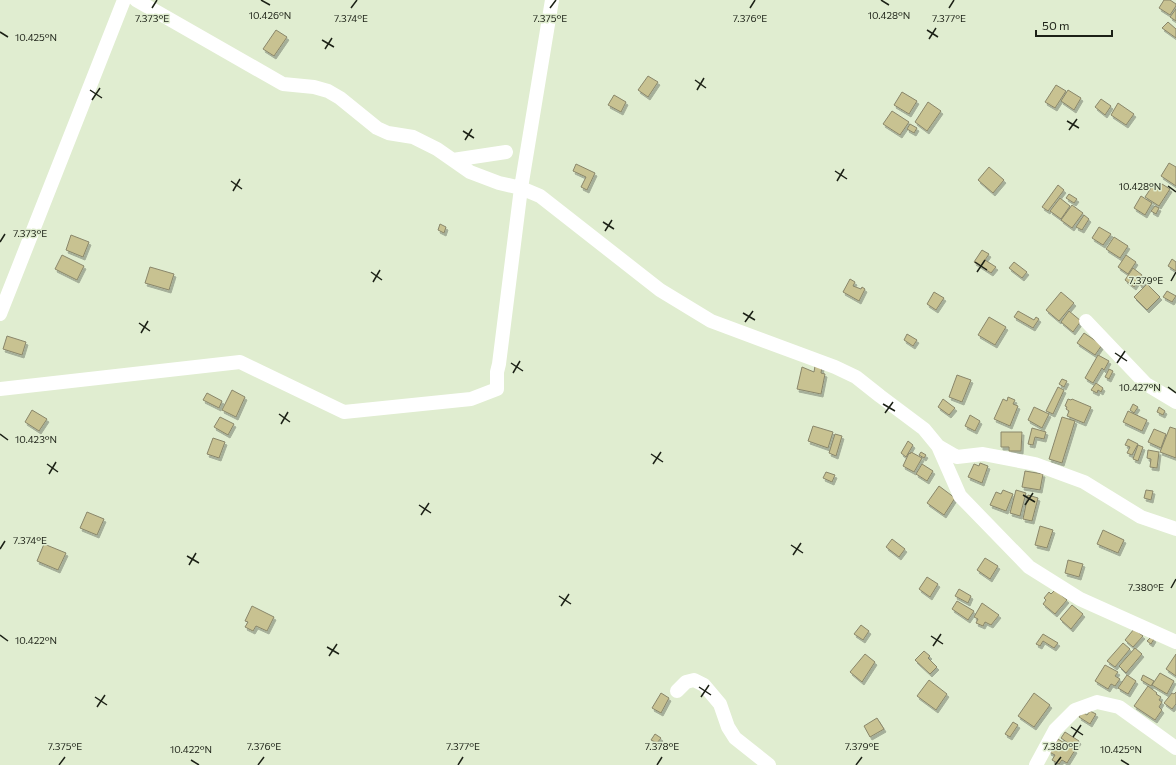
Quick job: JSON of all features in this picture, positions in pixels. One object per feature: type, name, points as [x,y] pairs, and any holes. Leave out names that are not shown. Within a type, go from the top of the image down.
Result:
[{"type":"street","points":[[0,313],[124,0]]},
{"type":"street","points":[[136,0],[283,84],[314,87],[328,91],[340,98],[377,128],[388,133],[413,137],[437,149],[470,172],[499,183],[521,188],[540,196],[660,290],[711,321],[835,367],[856,377],[924,429],[938,446],[960,496],[1029,567],[1080,599],[1176,642]]},
{"type":"street","points":[[0,389],[240,362],[344,412],[471,399],[497,389],[497,372],[500,364],[521,188],[552,0]]},
{"type":"street","points":[[453,160],[506,152]]},
{"type":"street","points":[[1086,321],[1146,384],[1176,402]]},
{"type":"street","points":[[938,446],[957,457],[983,454],[1035,464],[1084,482],[1141,517],[1176,529]]},
{"type":"street","points":[[677,691],[686,682],[694,680],[704,685],[720,704],[728,727],[735,738],[769,765]]},
{"type":"street","points":[[1036,765],[1055,730],[1076,710],[1097,702],[1119,707],[1176,748]]},
{"type":"building","points":[[1164,0],[1170,0],[1176,4],[1170,15],[1159,8]]},
{"type":"building","points":[[1176,9],[1176,21],[1170,17]]},
{"type":"building","points":[[1168,22],[1176,29],[1176,38],[1162,28]]},
{"type":"building","points":[[276,30],[287,37],[274,56],[263,49]]},
{"type":"building","points":[[648,76],[658,82],[648,97],[638,90]]},
{"type":"building","points":[[1056,85],[1066,91],[1055,108],[1045,102]]},
{"type":"building","points":[[1068,90],[1081,98],[1074,110],[1061,101]]},
{"type":"building","points":[[902,92],[917,101],[909,114],[894,105]]},
{"type":"building","points":[[614,95],[626,102],[621,112],[608,105]]},
{"type":"building","points":[[1101,99],[1111,106],[1105,115],[1095,107]]},
{"type":"building","points":[[928,102],[941,111],[927,131],[915,122]]},
{"type":"building","points":[[1118,103],[1134,114],[1126,125],[1111,115]]},
{"type":"building","points":[[892,111],[909,122],[900,135],[883,124]]},
{"type":"building","points":[[910,124],[917,128],[914,133],[907,129]]},
{"type":"building","points":[[1169,163],[1176,167],[1176,186],[1161,176]]},
{"type":"building","points":[[576,164],[595,173],[587,190],[581,187],[586,177],[573,171]]},
{"type":"building","points":[[989,167],[1004,180],[993,193],[978,180]]},
{"type":"building","points":[[1162,184],[1170,189],[1159,206],[1145,197],[1153,185],[1158,189]]},
{"type":"building","points":[[1058,185],[1064,190],[1048,211],[1042,207]]},
{"type":"building","points":[[1069,194],[1077,199],[1074,203],[1066,198]]},
{"type":"building","points":[[1141,196],[1152,203],[1145,215],[1134,208]]},
{"type":"building","points":[[1060,198],[1070,206],[1061,219],[1050,211]]},
{"type":"building","points":[[1072,205],[1083,213],[1072,228],[1061,220]]},
{"type":"building","points":[[1155,206],[1159,208],[1156,214],[1151,211]]},
{"type":"building","points":[[1084,215],[1089,219],[1082,230],[1076,227]]},
{"type":"building","points":[[440,224],[446,227],[444,233],[438,230]]},
{"type":"building","points":[[1099,227],[1111,234],[1103,245],[1092,238]]},
{"type":"building","points":[[71,235],[89,242],[83,257],[66,250]]},
{"type":"building","points":[[1114,237],[1128,246],[1120,258],[1106,249]]},
{"type":"building","points":[[982,250],[989,254],[985,260],[996,267],[991,273],[974,262]]},
{"type":"building","points":[[62,255],[84,266],[77,280],[55,269]]},
{"type":"building","points":[[1126,255],[1136,262],[1128,274],[1118,267]]},
{"type":"building","points":[[1172,259],[1176,262],[1176,271],[1168,266]]},
{"type":"building","points":[[1014,262],[1027,272],[1022,278],[1009,268]]},
{"type":"building","points":[[150,267],[174,274],[169,290],[145,283]]},
{"type":"building","points":[[1133,268],[1142,275],[1134,287],[1125,280]]},
{"type":"building","points":[[850,279],[855,282],[853,286],[861,289],[862,287],[865,289],[859,301],[843,292]]},
{"type":"building","points":[[1141,280],[1145,282],[1142,286],[1139,284]]},
{"type":"building","points":[[1147,284],[1160,297],[1147,310],[1134,297]]},
{"type":"building","points":[[1167,291],[1176,296],[1172,302],[1163,297]]},
{"type":"building","points":[[934,292],[944,298],[936,310],[927,304]]},
{"type":"building","points":[[1061,292],[1074,303],[1059,321],[1046,310]]},
{"type":"building","points":[[1018,311],[1034,320],[1036,317],[1039,319],[1033,328],[1014,317]]},
{"type":"building","points":[[1069,311],[1081,321],[1073,332],[1061,322]]},
{"type":"building","points":[[989,317],[1006,327],[995,345],[978,335]]},
{"type":"building","points":[[1084,333],[1102,345],[1095,355],[1077,343]]},
{"type":"building","points":[[907,334],[917,340],[913,346],[904,340]]},
{"type":"building","points":[[7,336],[26,342],[22,355],[3,349]]},
{"type":"building","points":[[1098,355],[1109,361],[1104,370],[1102,368],[1093,383],[1085,378]]},
{"type":"building","points":[[815,366],[822,367],[821,373],[825,374],[821,394],[797,389],[802,367],[814,372]]},
{"type":"building","points":[[1109,369],[1113,371],[1109,379],[1105,377]]},
{"type":"building","points":[[957,375],[971,380],[962,402],[949,397]]},
{"type":"building","points":[[1062,379],[1067,381],[1064,387],[1059,384]]},
{"type":"building","points":[[1096,383],[1103,388],[1101,392],[1098,390],[1097,393],[1091,390]]},
{"type":"building","points":[[1058,387],[1064,390],[1053,414],[1046,411]]},
{"type":"building","points":[[232,390],[245,397],[236,417],[222,410]]},
{"type":"building","points":[[207,393],[222,401],[219,408],[203,400]]},
{"type":"building","points":[[1008,397],[1015,400],[1013,404],[1018,406],[1010,426],[994,419],[1003,399],[1007,401]]},
{"type":"building","points":[[943,399],[955,408],[949,415],[938,407]]},
{"type":"building","points":[[1068,399],[1072,399],[1091,407],[1084,423],[1067,416],[1069,411],[1065,406]]},
{"type":"building","points":[[1133,404],[1138,407],[1134,413],[1130,410]]},
{"type":"building","points":[[1034,407],[1049,414],[1042,428],[1028,420]]},
{"type":"building","points":[[1159,407],[1165,411],[1163,415],[1157,412]]},
{"type":"building","points":[[32,410],[47,419],[39,431],[25,422]]},
{"type":"building","points":[[1128,411],[1147,420],[1142,431],[1123,422]]},
{"type":"building","points":[[970,415],[980,421],[975,431],[965,426]]},
{"type":"building","points":[[220,417],[234,424],[228,435],[214,427]]},
{"type":"building","points":[[1062,417],[1075,421],[1062,463],[1049,459]]},
{"type":"building","points":[[813,426],[833,432],[828,448],[808,441]]},
{"type":"building","points":[[1170,427],[1176,429],[1176,458],[1160,452]]},
{"type":"building","points":[[1032,428],[1046,432],[1044,439],[1035,437],[1033,445],[1028,444]]},
{"type":"building","points":[[1154,429],[1166,434],[1161,448],[1148,442]]},
{"type":"building","points":[[1001,432],[1022,432],[1021,451],[1009,451],[1009,447],[1001,447]]},
{"type":"building","points":[[835,434],[842,436],[836,456],[829,453]]},
{"type":"building","points":[[213,438],[225,442],[219,458],[207,454]]},
{"type":"building","points":[[1128,439],[1138,444],[1132,455],[1127,453],[1130,447],[1125,445]]},
{"type":"building","points":[[908,441],[913,445],[906,457],[901,453]]},
{"type":"building","points":[[1138,445],[1143,447],[1138,461],[1133,459]]},
{"type":"building","points":[[1148,450],[1159,452],[1157,468],[1150,467],[1151,459],[1147,458]]},
{"type":"building","points":[[911,452],[922,458],[914,472],[903,466],[909,453],[910,454]]},
{"type":"building","points":[[921,452],[926,455],[924,458],[919,455]]},
{"type":"building","points":[[980,463],[988,466],[982,483],[968,477],[974,464],[979,466]]},
{"type":"building","points":[[922,464],[933,471],[927,481],[916,474]]},
{"type":"building","points":[[1025,471],[1043,474],[1040,490],[1022,487]]},
{"type":"building","points":[[826,472],[835,475],[832,482],[823,478]]},
{"type":"building","points":[[939,486],[955,498],[944,515],[927,503]]},
{"type":"building","points":[[1003,490],[1013,494],[1006,511],[990,505],[996,492],[1001,494]]},
{"type":"building","points":[[1016,490],[1026,493],[1020,516],[1010,513]]},
{"type":"building","points":[[1146,490],[1153,491],[1151,500],[1144,498]]},
{"type":"building","points":[[1028,495],[1038,498],[1032,521],[1023,519]]},
{"type":"building","points":[[87,512],[104,519],[97,535],[80,528]]},
{"type":"building","points":[[1040,526],[1053,530],[1047,548],[1035,545]]},
{"type":"building","points":[[1103,530],[1124,540],[1118,553],[1097,544]]},
{"type":"building","points":[[892,539],[905,549],[899,557],[886,547]]},
{"type":"building","points":[[44,544],[66,553],[58,570],[37,561]]},
{"type":"building","points":[[985,558],[998,566],[990,579],[977,570]]},
{"type":"building","points":[[1068,560],[1083,564],[1079,577],[1065,573]]},
{"type":"building","points":[[927,577],[938,584],[930,597],[919,589]]},
{"type":"building","points":[[959,589],[971,596],[968,603],[955,596]]},
{"type":"building","points":[[1055,590],[1067,600],[1055,614],[1043,604],[1046,600],[1044,598],[1049,592],[1051,594]]},
{"type":"building","points":[[957,601],[974,611],[968,620],[952,609]]},
{"type":"building","points":[[982,603],[999,615],[991,625],[985,622],[983,626],[976,623],[978,619],[974,617]]},
{"type":"building","points":[[1072,605],[1083,614],[1071,629],[1060,619]]},
{"type":"building","points":[[252,606],[274,617],[267,631],[256,626],[253,631],[245,627],[248,622],[245,621]]},
{"type":"building","points":[[861,625],[869,631],[863,640],[854,634]]},
{"type":"building","points":[[1134,629],[1143,636],[1133,647],[1125,640]]},
{"type":"building","points":[[1043,634],[1058,643],[1054,648],[1043,641],[1040,646],[1036,644]]},
{"type":"building","points":[[1151,637],[1154,639],[1151,644],[1147,641]]},
{"type":"building","points":[[1123,643],[1130,649],[1115,667],[1107,661]]},
{"type":"building","points":[[1135,648],[1142,654],[1126,673],[1119,666]]},
{"type":"building","points":[[924,651],[930,656],[928,658],[937,667],[930,674],[915,660]]},
{"type":"building","points":[[865,654],[875,662],[862,682],[850,672]]},
{"type":"building","points":[[1176,654],[1176,676],[1166,669]]},
{"type":"building","points":[[1105,665],[1118,672],[1115,676],[1120,679],[1115,686],[1111,684],[1108,689],[1095,681]]},
{"type":"building","points":[[1160,673],[1174,681],[1167,694],[1152,685]]},
{"type":"building","points":[[1127,675],[1136,681],[1128,694],[1118,688]]},
{"type":"building","points":[[1143,675],[1154,681],[1151,686],[1141,680]]},
{"type":"building","points":[[929,680],[947,694],[936,710],[917,696]]},
{"type":"building","points":[[1148,686],[1161,697],[1159,700],[1162,702],[1159,707],[1162,710],[1155,720],[1134,706]]},
{"type":"building","points":[[1176,692],[1176,704],[1172,709],[1164,703],[1172,693],[1174,694]]},
{"type":"building","points":[[661,693],[669,698],[661,713],[652,708]]},
{"type":"building","points":[[1034,693],[1050,705],[1034,727],[1018,716]]},
{"type":"building","points":[[1090,711],[1096,714],[1090,724],[1079,717],[1082,712],[1087,715]]},
{"type":"building","points":[[877,718],[884,729],[870,737],[864,726]]},
{"type":"building","points":[[1013,722],[1018,725],[1010,737],[1005,734]]},
{"type":"building","points":[[1065,732],[1079,741],[1075,748],[1061,738]]},
{"type":"building","points":[[655,734],[661,738],[657,743],[651,740]]},
{"type":"building","points":[[1058,739],[1075,750],[1067,763],[1062,760],[1059,764],[1052,760],[1055,755],[1049,752]]}]
